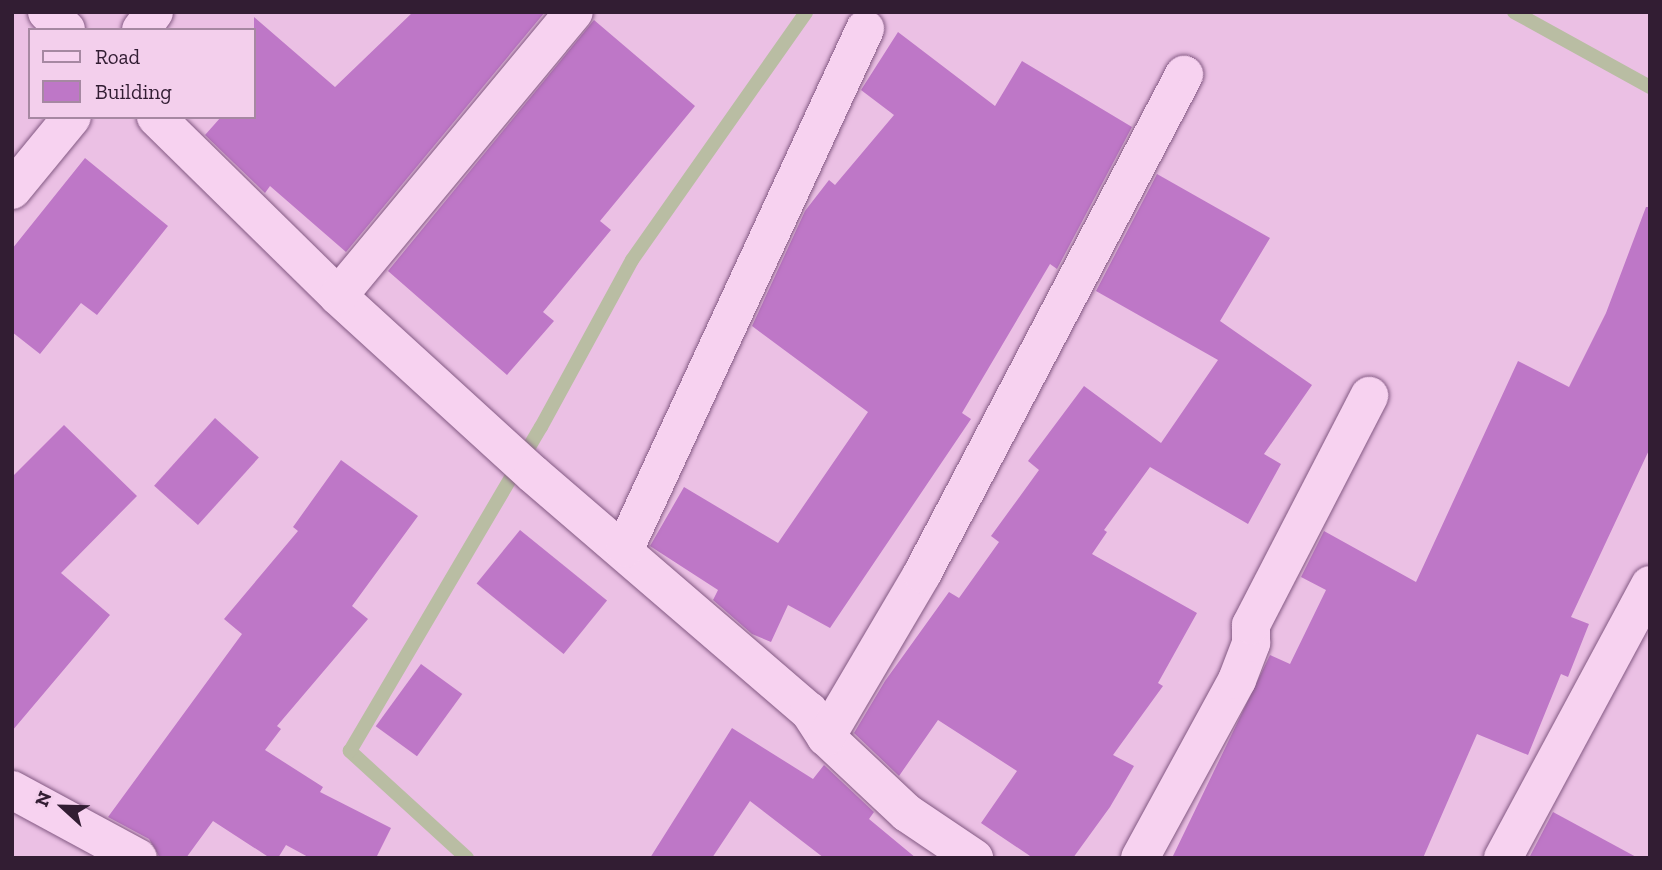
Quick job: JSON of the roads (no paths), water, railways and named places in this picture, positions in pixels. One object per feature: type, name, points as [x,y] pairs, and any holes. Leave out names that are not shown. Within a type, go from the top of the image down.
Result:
[{"type":"street","points":[[47,12],[64,28]]},
{"type":"street","points":[[142,28],[154,12]]},
{"type":"street","points":[[338,296],[574,12]]},
{"type":"street","points":[[625,548],[865,29]]},
{"type":"street","points":[[826,737],[922,574],[1184,75]]},
{"type":"street","points":[[12,190],[70,119]]},
{"type":"street","points":[[158,119],[338,296],[533,474],[625,548],[809,710],[826,737],[907,813],[974,858]]},
{"type":"street","points":[[1140,858],[1237,680],[1251,643],[1251,625],[1369,396]]},
{"type":"street","points":[[1503,858],[1650,584]]},
{"type":"street","points":[[12,790],[138,858]]},
{"type":"waterway","points":[[467,858],[350,751],[541,427],[632,260],[806,12]]},
{"type":"waterway","points":[[1514,12],[1650,87]]}]
